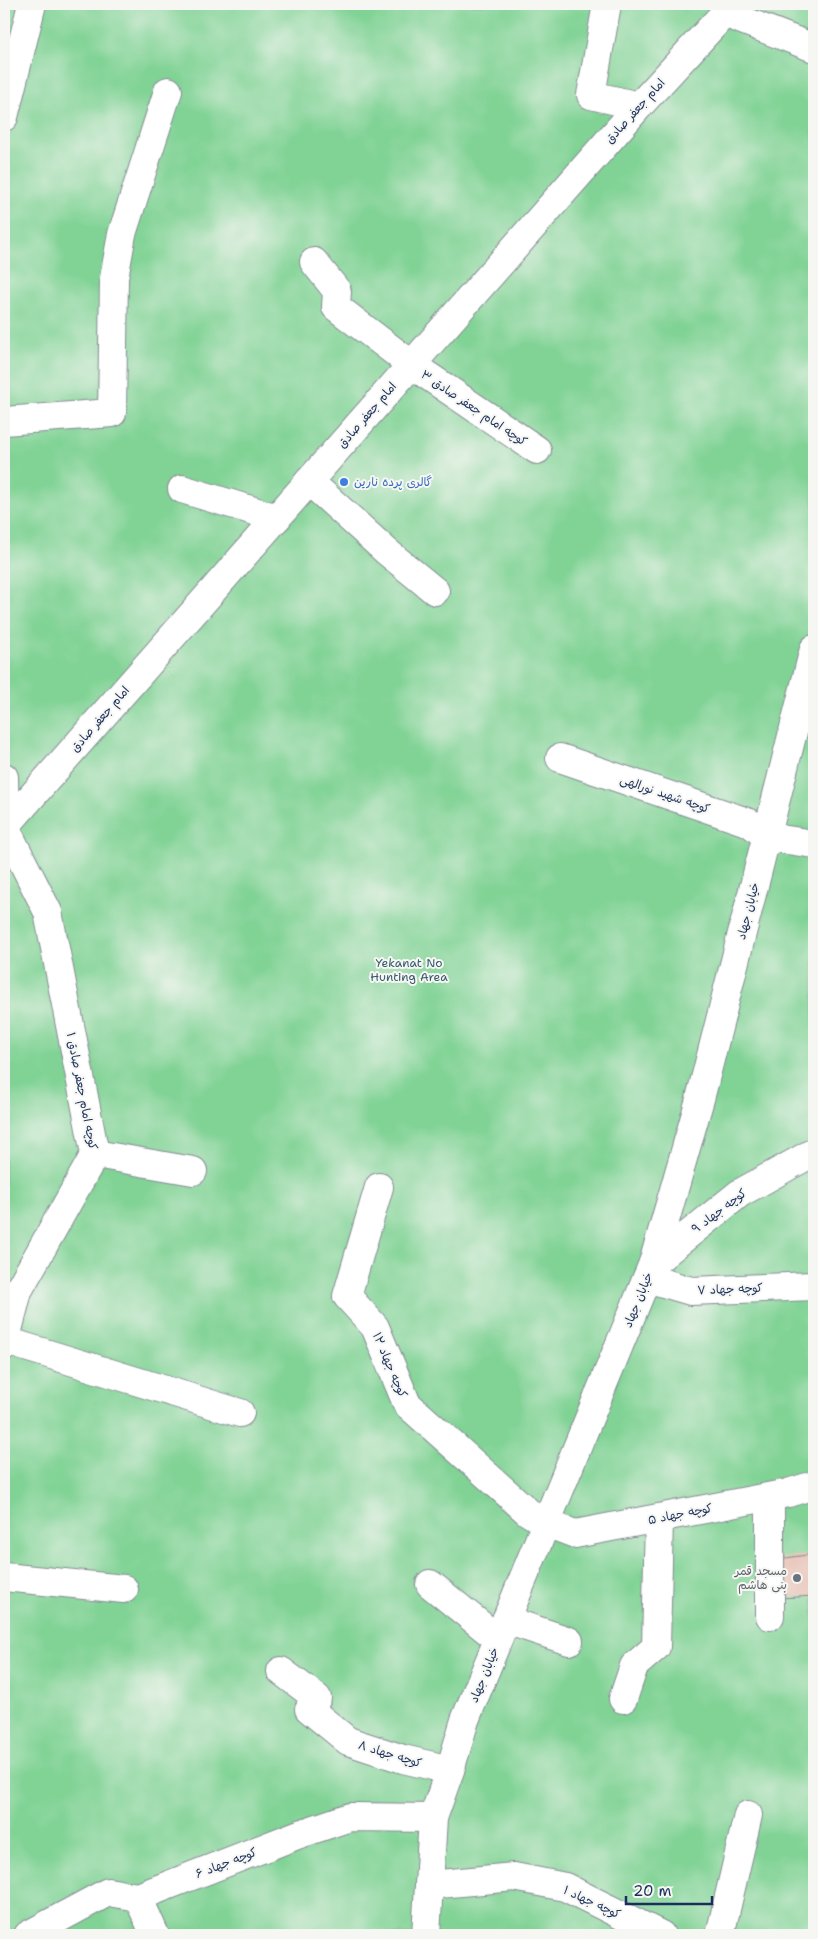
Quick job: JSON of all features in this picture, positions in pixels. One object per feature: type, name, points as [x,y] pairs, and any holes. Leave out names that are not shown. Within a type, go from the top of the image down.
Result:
[{"type":"street","points":[[4,117],[14,34],[32,4]]},
{"type":"street","points":[[607,4],[591,95],[639,106]]},
{"type":"street","points":[[728,8],[814,48]]},
{"type":"street","name":"امام جعفر صادق","points":[[4,827],[639,106],[728,8]]},
{"type":"street","points":[[4,421],[112,413],[114,278],[122,234],[168,91]]},
{"type":"street","name":"کوچه امام جعفر صادق ۳","points":[[314,262],[337,290],[336,307],[412,365],[537,450]]},
{"type":"street","points":[[309,481],[386,552],[435,591]]},
{"type":"street","points":[[182,489],[277,518]]},
{"type":"street","name":"خیابان جهاد","points":[[426,1935],[433,1818],[465,1720],[650,1270],[700,1099],[814,649]]},
{"type":"street","name":"کوچه شهید نورالهی","points":[[560,758],[750,823],[767,837]]},
{"type":"street","points":[[4,777],[4,827]]},
{"type":"street","name":"کوچه امام جعفر صادق ۱","points":[[4,827],[48,912],[95,1154],[18,1291],[5,1344]]},
{"type":"street","points":[[767,837],[814,844]]},
{"type":"street","name":"کوچه جهاد ۹","points":[[650,1270],[740,1193],[814,1152]]},
{"type":"street","points":[[95,1154],[193,1171]]},
{"type":"street","name":"کوچه جهاد ۱۲","points":[[379,1187],[347,1296],[375,1327],[407,1404],[528,1512],[546,1523]]},
{"type":"street","name":"کوچه جهاد ۷","points":[[650,1270],[691,1291],[814,1286]]},
{"type":"street","points":[[5,1344],[240,1413]]},
{"type":"street","name":"کوچه جهاد ۵","points":[[546,1523],[575,1534],[788,1494],[814,1485]]},
{"type":"street","points":[[770,1497],[770,1616]]},
{"type":"street","points":[[623,1699],[634,1666],[656,1647],[658,1518]]},
{"type":"street","points":[[4,1577],[124,1589]]},
{"type":"street","points":[[430,1584],[502,1630],[569,1641]]},
{"type":"street","name":"کوچه جهاد ۸","points":[[281,1671],[317,1698],[309,1709],[348,1741],[402,1759],[450,1770]]},
{"type":"street","points":[[720,1935],[748,1815]]},
{"type":"street","name":"کوچه جهاد ۶","points":[[138,1897],[297,1835],[350,1817],[433,1818]]},
{"type":"street","name":"کوچه جهاد ۱","points":[[429,1884],[514,1877],[565,1887],[662,1935]]},
{"type":"street","points":[[28,1935],[108,1892],[138,1897],[155,1935]]},
{"type":"green space","name":"Yekanat No Hunting Area","points":[[4,4],[814,4],[814,1935],[4,1935]]},
{"type":"building","name":"مسجد قمر بنی هاشم","points":[[814,1554],[814,1596],[781,1598],[778,1559]]},
{"type":"place","name":"گالری پرده نارین","points":[[344,482]]},
{"type":"place","name":"مسجد قمر بنی هاشم","points":[[797,1578]]}]
